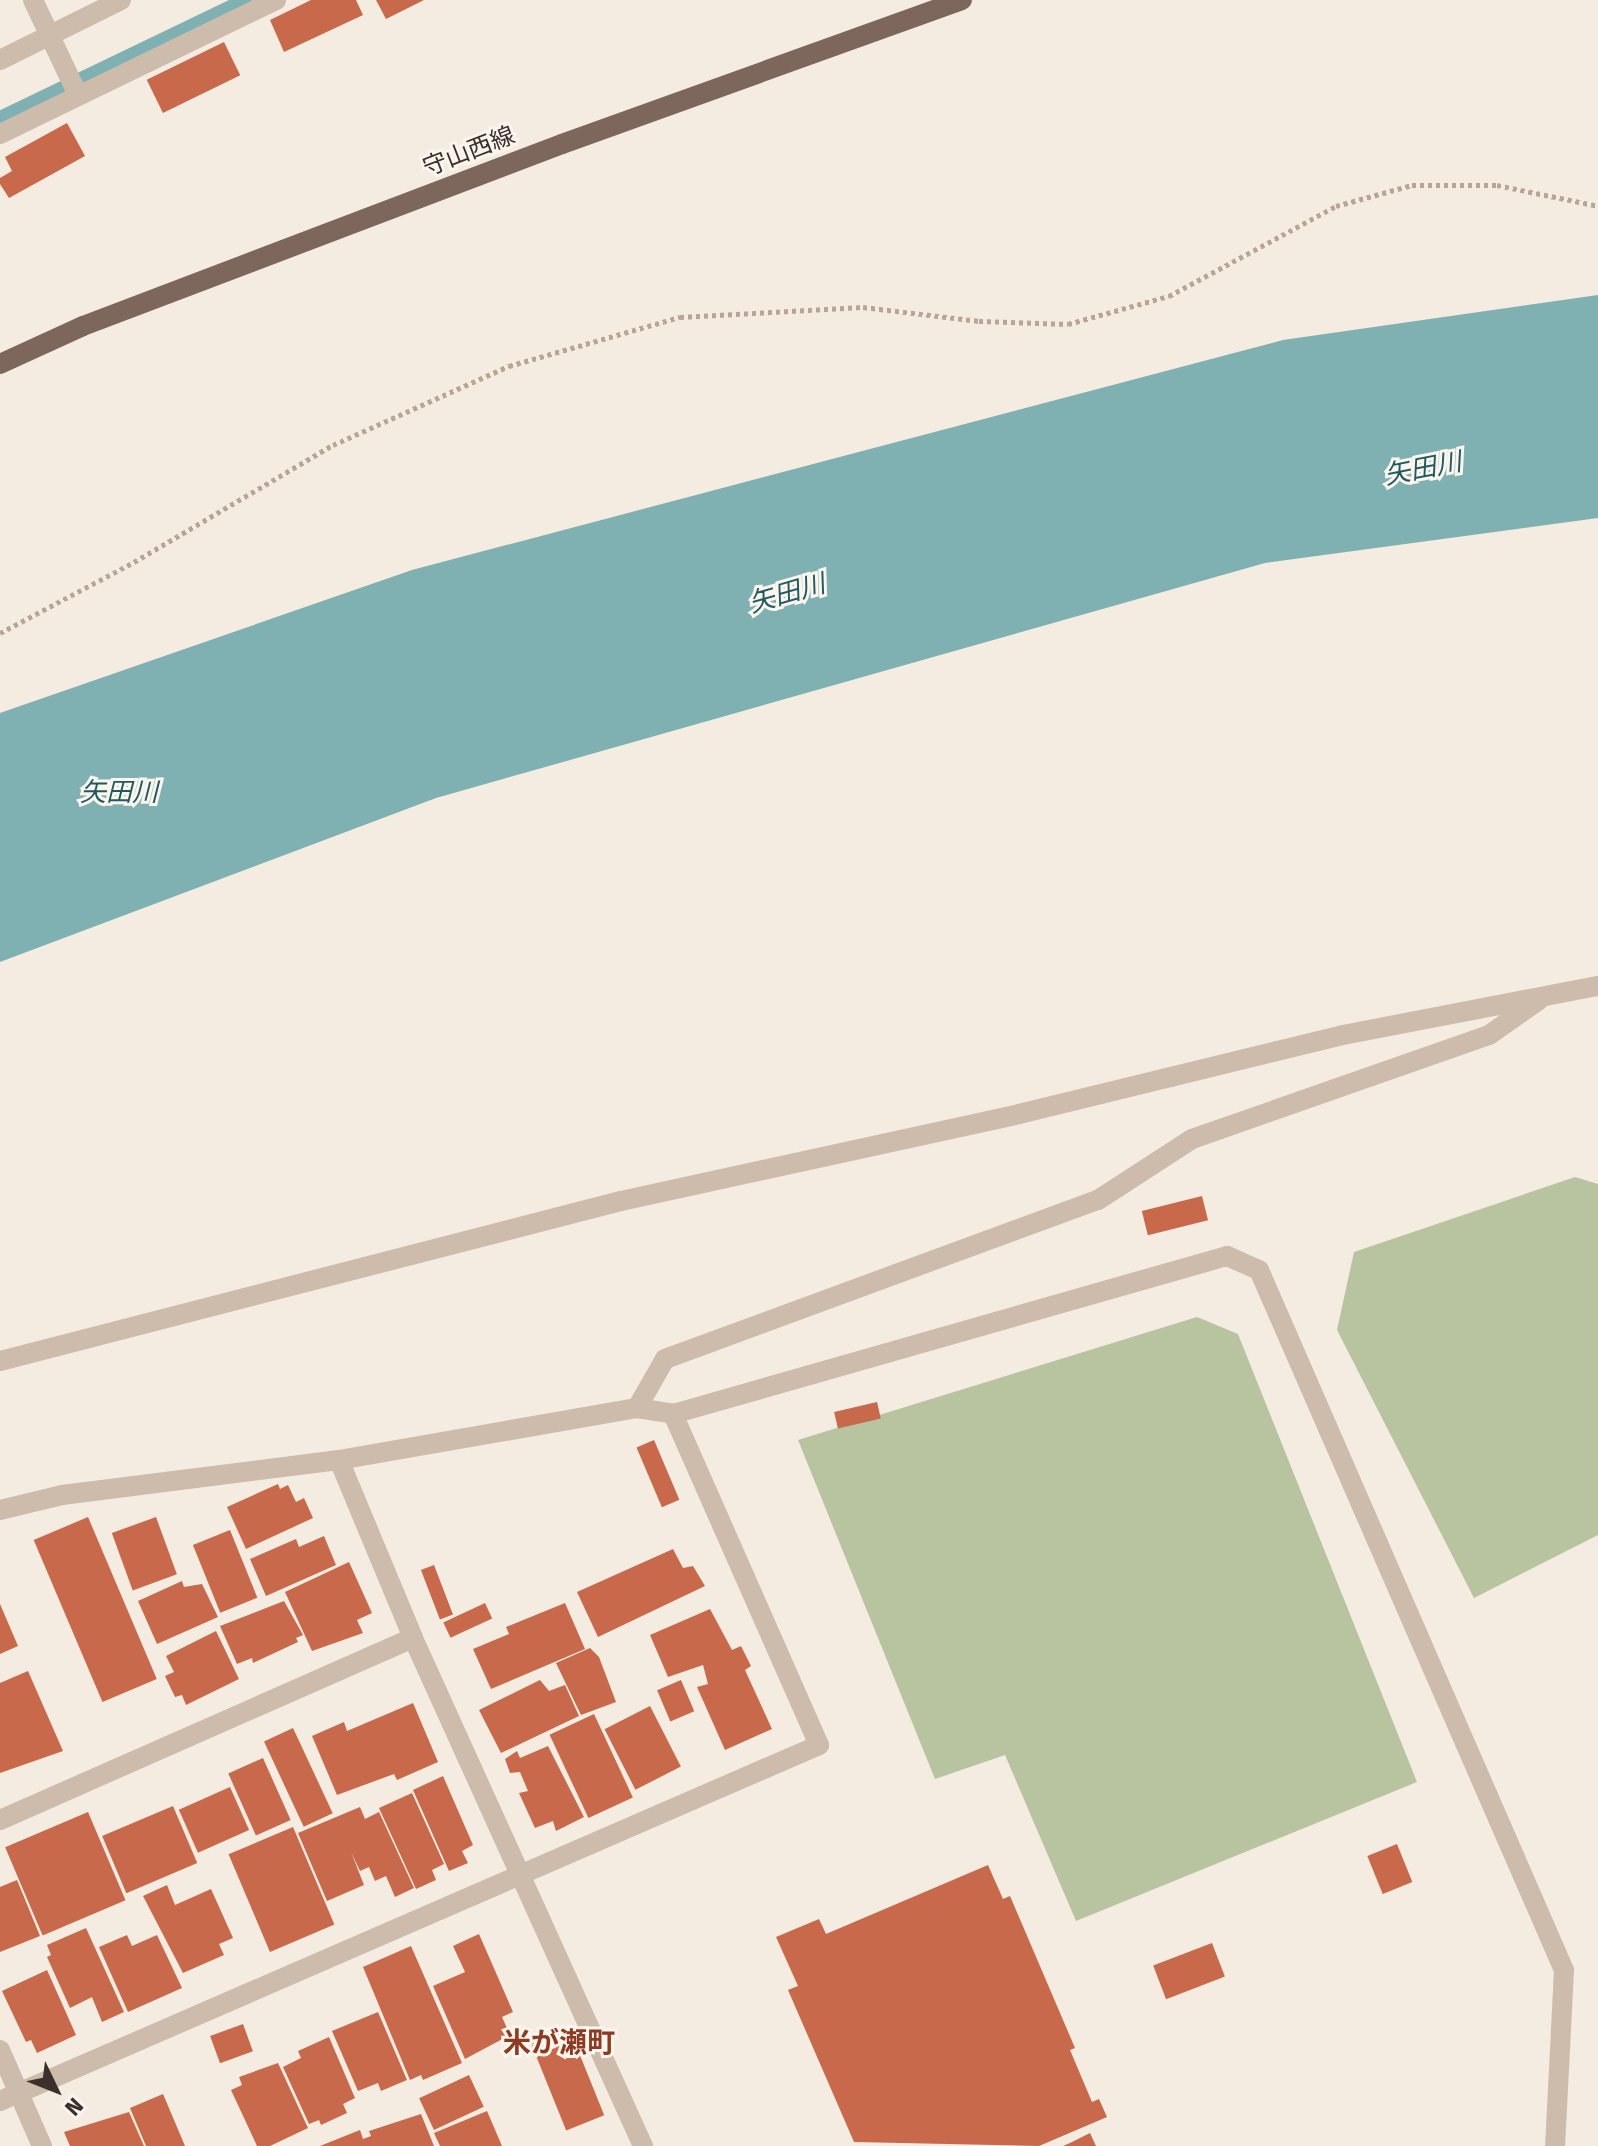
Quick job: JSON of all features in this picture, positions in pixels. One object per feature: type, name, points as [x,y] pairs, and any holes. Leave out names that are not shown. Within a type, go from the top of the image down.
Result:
[{"type":"main road","name":"守山西線","points":[[0,364],[83,326],[373,216],[962,0]]},
{"type":"street","points":[[33,0],[78,95]]},
{"type":"street","points":[[0,60],[121,0]]},
{"type":"street","points":[[0,134],[276,0]]},
{"type":"street","points":[[0,1361],[621,1201],[1019,1114],[1343,1035],[1598,986]]},
{"type":"street","points":[[637,1408],[665,1359],[1098,1200],[1192,1139],[1489,1035],[1546,996]]},
{"type":"street","points":[[0,1510],[62,1495],[339,1460],[637,1408],[673,1414],[1227,1256],[1259,1270],[1564,1970],[1561,2144]]},
{"type":"street","points":[[9,2097],[520,1878],[819,1745],[673,1414]]},
{"type":"street","points":[[339,1460],[413,1638],[640,2145]]},
{"type":"street","points":[[0,1820],[413,1638]]},
{"type":"street","points":[[0,2050],[9,2097],[42,2146]]},
{"type":"path","points":[[0,633],[134,562],[333,445],[509,366],[680,317],[863,307],[1068,324],[1169,296],[1336,206],[1412,185],[1497,185],[1598,206]]},
{"type":"green space","points":[[1575,1177],[1598,1184],[1598,1535],[1474,1598],[1337,1330],[1354,1252]]},
{"type":"green space","points":[[1197,1317],[1238,1334],[1417,1782],[1076,1921],[1005,1755],[935,1779],[798,1440]]},
{"type":"water","name":"矢田川","points":[[1598,295],[1598,518],[1265,563],[436,798],[0,962],[0,713],[412,570],[1283,340]]},
{"type":"building","points":[[311,0],[356,0],[363,15],[284,52],[270,20]]},
{"type":"building","points":[[376,0],[424,0],[386,19]]},
{"type":"building","points":[[224,42],[240,75],[163,113],[147,80]]},
{"type":"building","points":[[67,123],[85,156],[9,198],[0,184],[0,178],[12,171],[5,157]]},
{"type":"building","points":[[1202,1196],[1208,1220],[1148,1235],[1142,1211]]},
{"type":"building","points":[[877,1402],[881,1419],[838,1428],[834,1412]]},
{"type":"building","points":[[654,1440],[679,1500],[662,1507],[637,1447]]},
{"type":"building","points":[[278,1484],[280,1489],[288,1485],[296,1502],[304,1498],[313,1518],[246,1549],[227,1507]]},
{"type":"building","points":[[88,1517],[157,1679],[102,1702],[34,1540]]},
{"type":"building","points":[[156,1517],[177,1574],[133,1590],[112,1533]]},
{"type":"building","points":[[230,1530],[257,1598],[220,1613],[193,1545]]},
{"type":"building","points":[[324,1536],[336,1565],[266,1596],[250,1559],[296,1539],[299,1547]]},
{"type":"building","points":[[673,1549],[683,1568],[693,1566],[705,1586],[598,1637],[577,1592]]},
{"type":"building","points":[[349,1562],[372,1613],[357,1620],[363,1633],[312,1651],[285,1592]]},
{"type":"building","points":[[434,1565],[453,1614],[440,1619],[421,1570]]},
{"type":"building","points":[[182,1581],[184,1587],[202,1584],[218,1617],[157,1644],[138,1601]]},
{"type":"building","points":[[284,1601],[303,1635],[296,1638],[298,1642],[253,1663],[252,1658],[237,1664],[220,1626]]},
{"type":"building","points":[[485,1603],[492,1618],[450,1638],[443,1622]]},
{"type":"building","points":[[565,1603],[585,1649],[491,1689],[473,1649],[509,1634],[506,1627]]},
{"type":"building","points":[[0,1604],[18,1646],[0,1654]]},
{"type":"building","points":[[710,1609],[732,1650],[741,1646],[751,1666],[745,1670],[772,1729],[725,1750],[697,1687],[708,1684],[703,1665],[668,1677],[650,1635]]},
{"type":"building","points":[[216,1631],[239,1679],[186,1705],[182,1695],[175,1697],[165,1676],[174,1672],[166,1656]]},
{"type":"building","points":[[590,1648],[599,1657],[616,1702],[581,1715],[556,1663]]},
{"type":"building","points":[[28,1671],[63,1751],[0,1773],[0,1683]]},
{"type":"building","points":[[540,1680],[549,1691],[565,1685],[579,1716],[501,1753],[479,1710]]},
{"type":"building","points":[[681,1680],[694,1711],[670,1721],[657,1690]]},
{"type":"building","points":[[413,1703],[438,1762],[397,1780],[394,1774],[337,1795],[312,1736],[344,1722],[347,1731]]},
{"type":"building","points":[[650,1706],[681,1767],[635,1790],[605,1729]]},
{"type":"building","points":[[594,1714],[633,1797],[588,1818],[550,1735]]},
{"type":"building","points":[[293,1728],[333,1813],[304,1827],[264,1742]]},
{"type":"building","points":[[548,1746],[584,1817],[556,1831],[553,1821],[535,1828],[519,1793],[528,1791],[520,1772],[510,1773],[505,1759],[517,1751],[520,1758]]},
{"type":"building","points":[[263,1758],[291,1820],[256,1836],[228,1773]]},
{"type":"building","points":[[443,1776],[473,1845],[462,1851],[468,1863],[449,1871],[413,1790]]},
{"type":"building","points":[[230,1787],[249,1830],[198,1853],[179,1810]]},
{"type":"building","points":[[412,1793],[444,1864],[432,1870],[436,1880],[416,1889],[379,1808]]},
{"type":"building","points":[[173,1806],[197,1863],[126,1893],[102,1836]]},
{"type":"building","points":[[360,1807],[365,1819],[379,1812],[414,1888],[395,1897],[386,1876],[375,1881],[369,1867],[360,1871],[351,1852],[364,1885],[327,1901],[298,1833]]},
{"type":"building","points":[[88,1812],[126,1900],[43,1936],[5,1847]]},
{"type":"building","points":[[293,1827],[334,1925],[270,1952],[229,1854]]},
{"type":"building","points":[[1397,1844],[1412,1882],[1383,1894],[1367,1856]]},
{"type":"building","points":[[988,1865],[1003,1899],[1010,1896],[1075,2048],[1070,2050],[1092,2102],[1099,2099],[1107,2117],[1039,2146],[854,2142],[788,1990],[798,1986],[776,1937],[819,1919],[826,1934]]},
{"type":"building","points":[[17,1880],[40,1936],[0,1952],[0,1887]]},
{"type":"building","points":[[167,1885],[175,1905],[211,1889],[233,1938],[219,1944],[224,1955],[183,1973],[143,1896]]},
{"type":"building","points":[[86,1928],[124,2012],[102,2022],[92,1997],[70,2008],[47,1957],[51,1955],[47,1945]]},
{"type":"building","points":[[479,1934],[513,2012],[502,2017],[510,2035],[465,2059],[433,1986],[465,1972],[453,1946]]},
{"type":"building","points":[[127,1935],[132,1946],[157,1935],[182,1988],[128,2012],[99,1947]]},
{"type":"building","points":[[1212,1943],[1225,1977],[1166,1999],[1153,1966]]},
{"type":"building","points":[[411,1946],[462,2063],[423,2080],[421,2075],[410,2080],[363,1967]]},
{"type":"building","points":[[47,1970],[76,2035],[37,2053],[31,2040],[26,2042],[2,1991]]},
{"type":"building","points":[[378,2012],[407,2080],[381,2091],[378,2083],[358,2091],[332,2031]]},
{"type":"building","points":[[243,2024],[253,2051],[220,2063],[210,2036]]},
{"type":"building","points":[[569,2028],[604,2115],[566,2131],[531,2043]]},
{"type":"building","points":[[329,2037],[355,2098],[343,2104],[347,2113],[321,2125],[319,2120],[309,2124],[283,2067],[301,2058],[298,2051]]},
{"type":"building","points":[[278,2063],[308,2128],[270,2146],[257,2146],[231,2090],[242,2085],[239,2077]]},
{"type":"building","points":[[469,2075],[484,2107],[434,2130],[419,2098]]},
{"type":"building","points":[[163,2094],[185,2146],[146,2146],[130,2108]]},
{"type":"building","points":[[487,2111],[502,2146],[440,2146],[434,2133]]},
{"type":"building","points":[[129,2112],[144,2146],[70,2146],[64,2132]]},
{"type":"building","points":[[421,2114],[434,2146],[320,2146],[360,2130],[363,2139],[371,2136],[369,2131]]},
{"type":"building","points":[[1090,2133],[1096,2146],[1063,2146],[1070,2143]]},
{"type":"waterway","points":[[0,118],[245,0]]},
{"type":"district","name":"米が瀬町","points":[[559,2043]]}]
